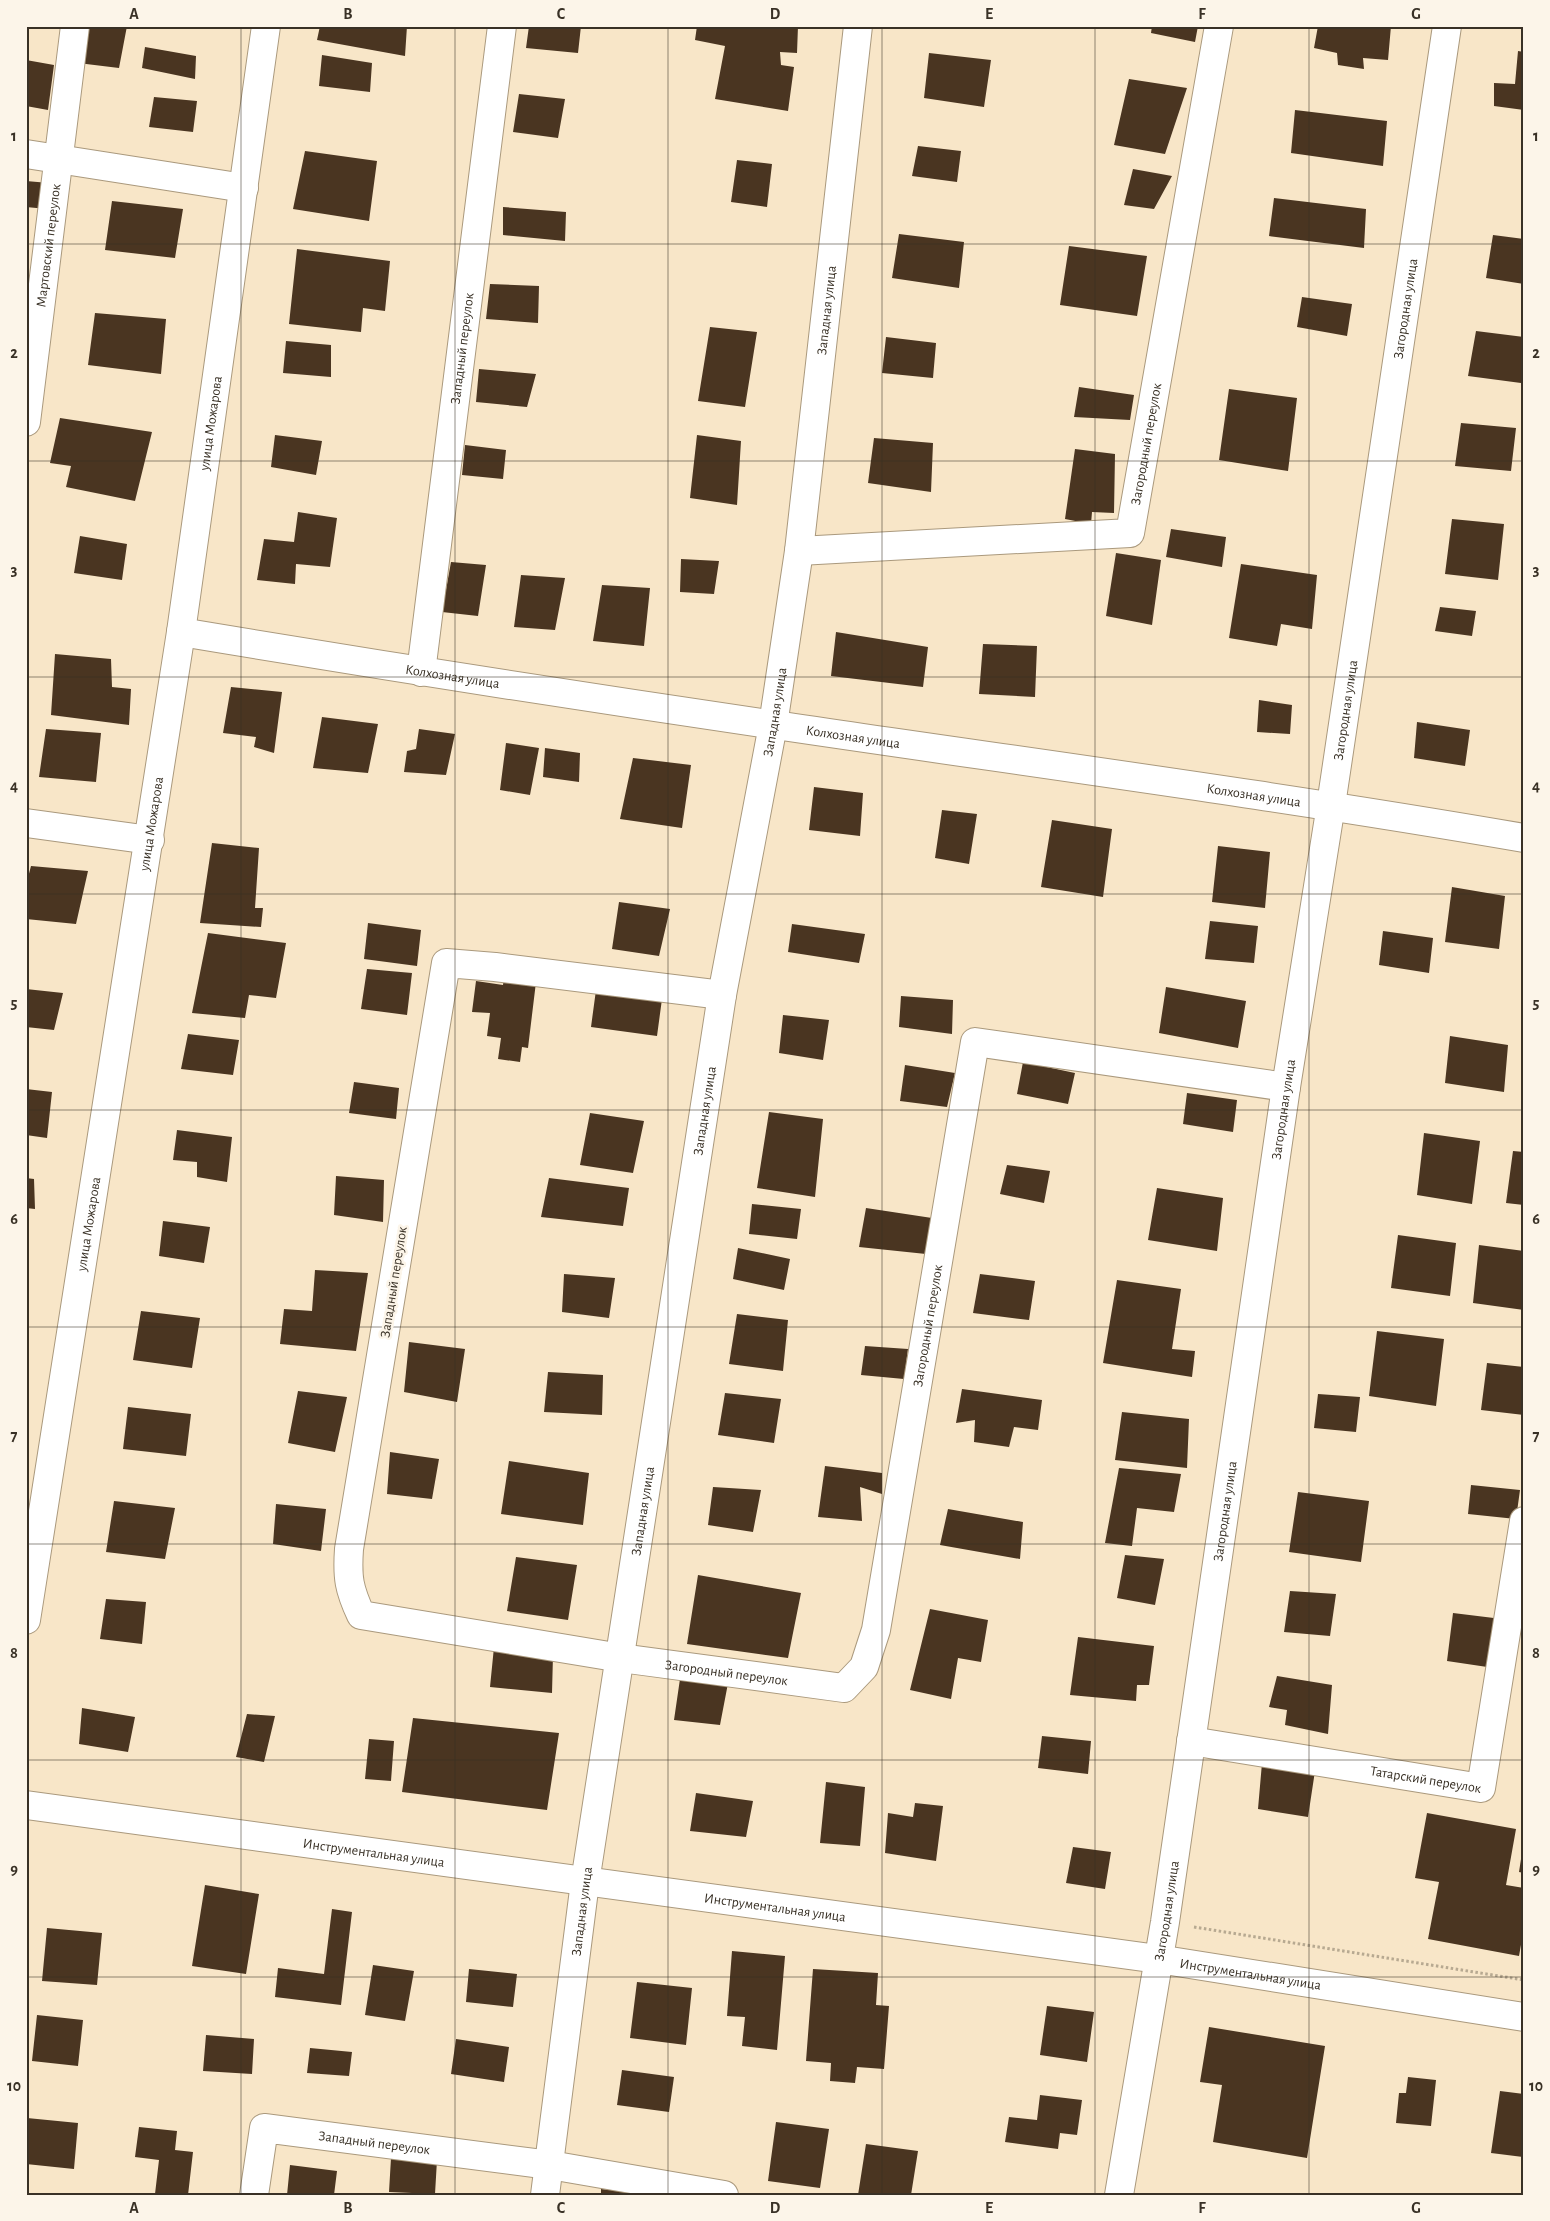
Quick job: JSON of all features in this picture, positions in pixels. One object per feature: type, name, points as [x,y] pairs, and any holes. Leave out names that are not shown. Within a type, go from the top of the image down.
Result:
[{"type":"street","name":"Мартовский переулок","points":[[26,422],[75,26]]},
{"type":"street","name":"улица Можарова","points":[[26,1620],[150,840],[266,26]]},
{"type":"street","name":"Западный переулок","points":[[421,672],[502,26]]},
{"type":"street","name":"Западная улица","points":[[545,2195],[585,1882],[722,995],[773,725],[799,551],[858,26]]},
{"type":"street","name":"Загородный переулок","points":[[799,551],[1130,533],[1219,26]]},
{"type":"street","name":"Загородная улица","points":[[1120,2195],[1165,1922],[1286,1087],[1331,805],[1447,26]]},
{"type":"street","points":[[26,154],[244,188]]},
{"type":"street","name":"Колхозная улица","points":[[181,632],[421,672],[773,725],[1331,805],[1524,838]]},
{"type":"street","points":[[26,823],[150,840]]},
{"type":"street","name":"Западный переулок","points":[[621,1658],[361,1615],[350,1593],[347,1572],[349,1550],[446,963],[495,967],[722,995]]},
{"type":"street","name":"Загородный переулок","points":[[621,1658],[844,1688],[864,1667],[876,1630],[975,1042],[1286,1087]]},
{"type":"street","name":"Татарский переулок","points":[[1191,1741],[1481,1788],[1524,1520]]},
{"type":"street","name":"Инструментальная улица","points":[[26,1805],[1158,1959],[1524,2017]]},
{"type":"street","name":"Западный переулок","points":[[254,2195],[264,2128],[550,2165]]},
{"type":"street","points":[[550,2165],[724,2195]]},
{"type":"path","points":[[1165,1922],[1524,1980]]},
{"type":"building","points":[[83,26],[127,26],[119,68],[78,63]]},
{"type":"building","points":[[320,26],[407,26],[405,56],[317,40]]},
{"type":"building","points":[[529,26],[581,26],[578,53],[526,48]]},
{"type":"building","points":[[697,26],[798,26],[797,53],[780,52],[781,65],[794,67],[788,111],[715,99],[725,46],[695,40]]},
{"type":"building","points":[[1152,26],[1198,26],[1195,42],[1151,33]]},
{"type":"building","points":[[1318,26],[1391,26],[1388,60],[1363,58],[1364,69],[1338,65],[1337,53],[1314,48]]},
{"type":"building","points":[[145,47],[196,56],[195,79],[142,68]]},
{"type":"building","points":[[1518,51],[1524,52],[1524,110],[1494,106],[1494,83],[1515,84]]},
{"type":"building","points":[[929,53],[991,60],[984,107],[924,98]]},
{"type":"building","points":[[322,55],[372,63],[370,92],[319,86]]},
{"type":"building","points":[[26,60],[54,65],[48,110],[26,106]]},
{"type":"building","points":[[1129,79],[1187,88],[1165,154],[1114,145]]},
{"type":"building","points":[[519,94],[565,99],[558,138],[513,132]]},
{"type":"building","points":[[154,97],[197,101],[193,132],[149,127]]},
{"type":"building","points":[[1295,110],[1387,121],[1383,166],[1291,153]]},
{"type":"building","points":[[918,146],[961,151],[957,182],[912,176]]},
{"type":"building","points":[[305,151],[377,161],[369,221],[293,209]]},
{"type":"building","points":[[737,160],[772,164],[767,207],[731,202]]},
{"type":"building","points":[[1133,169],[1172,176],[1154,209],[1124,205]]},
{"type":"building","points":[[26,181],[49,183],[47,209],[26,207]]},
{"type":"building","points":[[1274,198],[1366,209],[1364,248],[1269,236]]},
{"type":"building","points":[[112,201],[183,209],[175,258],[105,250]]},
{"type":"building","points":[[503,207],[566,212],[565,241],[503,235]]},
{"type":"building","points":[[899,234],[964,242],[959,288],[892,278]]},
{"type":"building","points":[[1493,235],[1524,239],[1524,284],[1486,278]]},
{"type":"building","points":[[1069,246],[1147,256],[1137,316],[1060,305]]},
{"type":"building","points":[[297,249],[390,261],[385,311],[363,308],[361,332],[289,324]]},
{"type":"building","points":[[490,284],[539,286],[538,323],[486,319]]},
{"type":"building","points":[[1302,297],[1352,304],[1347,336],[1297,327]]},
{"type":"building","points":[[95,313],[166,319],[161,374],[88,365]]},
{"type":"building","points":[[710,327],[757,332],[745,407],[698,401]]},
{"type":"building","points":[[1476,331],[1524,337],[1524,365],[1521,383],[1468,376]]},
{"type":"building","points":[[886,337],[936,343],[933,378],[882,373]]},
{"type":"building","points":[[286,341],[331,345],[331,377],[283,373]]},
{"type":"building","points":[[479,369],[536,374],[527,407],[476,402]]},
{"type":"building","points":[[1079,387],[1134,395],[1130,420],[1074,417]]},
{"type":"building","points":[[1229,389],[1297,398],[1288,471],[1219,460]]},
{"type":"building","points":[[60,418],[152,432],[135,501],[66,487],[71,466],[50,463]]},
{"type":"building","points":[[1461,423],[1516,428],[1511,471],[1455,466]]},
{"type":"building","points":[[275,435],[322,441],[316,475],[271,467]]},
{"type":"building","points":[[697,435],[741,441],[737,505],[690,498]]},
{"type":"building","points":[[874,438],[933,443],[931,492],[868,483]]},
{"type":"building","points":[[465,445],[506,450],[503,479],[462,475]]},
{"type":"building","points":[[1075,449],[1115,454],[1114,513],[1092,512],[1091,524],[1065,519]]},
{"type":"building","points":[[298,512],[337,518],[330,567],[296,564],[295,584],[257,580],[264,539],[294,542]]},
{"type":"building","points":[[1452,519],[1504,524],[1498,580],[1445,574]]},
{"type":"building","points":[[1171,529],[1226,537],[1222,567],[1166,557]]},
{"type":"building","points":[[80,536],[127,544],[122,580],[74,573]]},
{"type":"building","points":[[1116,553],[1161,560],[1152,625],[1106,616]]},
{"type":"building","points":[[681,559],[719,561],[714,594],[680,592]]},
{"type":"building","points":[[451,562],[486,565],[478,616],[442,612]]},
{"type":"building","points":[[1241,564],[1317,575],[1312,629],[1281,624],[1277,646],[1229,638]]},
{"type":"building","points":[[521,575],[565,578],[555,630],[514,627]]},
{"type":"building","points":[[602,585],[650,588],[644,646],[593,641]]},
{"type":"building","points":[[1440,607],[1476,611],[1472,636],[1435,631]]},
{"type":"building","points":[[836,632],[928,647],[923,687],[831,676]]},
{"type":"building","points":[[983,644],[1037,646],[1035,697],[979,694]]},
{"type":"building","points":[[55,654],[111,659],[112,687],[131,689],[129,725],[51,715]]},
{"type":"building","points":[[231,687],[282,692],[274,753],[254,747],[256,737],[223,733]]},
{"type":"building","points":[[1259,700],[1292,705],[1290,734],[1257,732]]},
{"type":"building","points":[[322,717],[378,724],[368,773],[313,768]]},
{"type":"building","points":[[1417,722],[1470,730],[1465,766],[1414,758]]},
{"type":"building","points":[[46,729],[101,733],[96,782],[39,777]]},
{"type":"building","points":[[419,729],[455,734],[446,775],[404,772],[407,751],[416,749]]},
{"type":"building","points":[[506,743],[539,748],[530,795],[500,790]]},
{"type":"building","points":[[545,748],[580,753],[579,782],[543,777]]},
{"type":"building","points":[[633,758],[691,765],[682,828],[620,819]]},
{"type":"building","points":[[814,787],[863,793],[860,836],[809,830]]},
{"type":"building","points":[[942,810],[977,814],[969,864],[935,858]]},
{"type":"building","points":[[1052,820],[1112,829],[1103,897],[1041,887]]},
{"type":"building","points":[[212,843],[259,848],[255,908],[263,908],[261,927],[200,923]]},
{"type":"building","points":[[1218,846],[1270,852],[1265,908],[1212,902]]},
{"type":"building","points":[[31,866],[88,871],[76,924],[26,919],[26,885]]},
{"type":"building","points":[[1452,887],[1505,896],[1499,949],[1445,942]]},
{"type":"building","points":[[619,902],[670,909],[659,956],[612,949]]},
{"type":"building","points":[[1210,921],[1258,926],[1254,963],[1205,959]]},
{"type":"building","points":[[368,923],[421,930],[417,966],[364,959]]},
{"type":"building","points":[[792,924],[865,934],[859,963],[788,952]]},
{"type":"building","points":[[1383,931],[1433,938],[1429,973],[1379,965]]},
{"type":"building","points":[[208,933],[286,943],[276,998],[249,995],[245,1018],[192,1013]]},
{"type":"building","points":[[367,969],[412,973],[407,1015],[361,1009]]},
{"type":"building","points":[[504,977],[536,982],[528,1048],[522,1047],[520,1062],[498,1059],[501,1038],[487,1036],[490,1013],[472,1012],[476,981],[503,985]]},
{"type":"building","points":[[1166,987],[1246,1001],[1238,1048],[1159,1033]]},
{"type":"building","points":[[26,989],[63,993],[54,1030],[26,1027]]},
{"type":"building","points":[[596,990],[662,999],[657,1036],[591,1027]]},
{"type":"building","points":[[901,996],[953,1000],[952,1034],[899,1027]]},
{"type":"building","points":[[783,1015],[829,1020],[823,1060],[779,1053]]},
{"type":"building","points":[[188,1034],[239,1040],[233,1075],[181,1069]]},
{"type":"building","points":[[1450,1036],[1508,1045],[1504,1092],[1445,1083]]},
{"type":"building","points":[[1023,1062],[1075,1073],[1068,1104],[1017,1094]]},
{"type":"building","points":[[905,1065],[955,1073],[947,1107],[900,1101]]},
{"type":"building","points":[[354,1082],[399,1088],[396,1119],[349,1113]]},
{"type":"building","points":[[26,1089],[52,1092],[47,1138],[26,1135]]},
{"type":"building","points":[[1187,1093],[1237,1100],[1233,1132],[1183,1124]]},
{"type":"building","points":[[769,1112],[823,1119],[815,1197],[757,1188]]},
{"type":"building","points":[[590,1113],[644,1121],[633,1173],[580,1165]]},
{"type":"building","points":[[177,1130],[232,1137],[227,1182],[197,1177],[197,1162],[173,1160]]},
{"type":"building","points":[[1424,1133],[1480,1141],[1472,1204],[1417,1195]]},
{"type":"building","points":[[1513,1151],[1524,1152],[1524,1205],[1506,1203]]},
{"type":"building","points":[[1007,1165],[1050,1171],[1044,1203],[1000,1194]]},
{"type":"building","points":[[336,1176],[384,1180],[383,1222],[334,1215]]},
{"type":"building","points":[[26,1178],[34,1179],[35,1209],[26,1208]]},
{"type":"building","points":[[549,1178],[629,1188],[623,1226],[541,1217]]},
{"type":"building","points":[[1157,1188],[1223,1198],[1217,1251],[1148,1240]]},
{"type":"building","points":[[752,1204],[801,1209],[797,1239],[749,1234]]},
{"type":"building","points":[[866,1208],[932,1218],[926,1254],[859,1247]]},
{"type":"building","points":[[163,1221],[210,1227],[204,1263],[159,1256]]},
{"type":"building","points":[[1398,1235],[1456,1243],[1450,1296],[1391,1288]]},
{"type":"building","points":[[1479,1245],[1524,1251],[1524,1310],[1473,1303]]},
{"type":"building","points":[[738,1248],[790,1259],[784,1290],[733,1279]]},
{"type":"building","points":[[315,1270],[368,1273],[356,1351],[280,1344],[284,1309],[312,1311]]},
{"type":"building","points":[[564,1274],[615,1278],[609,1318],[562,1312]]},
{"type":"building","points":[[980,1274],[1035,1281],[1029,1320],[973,1313]]},
{"type":"building","points":[[1117,1280],[1181,1289],[1172,1349],[1195,1351],[1192,1377],[1103,1363]]},
{"type":"building","points":[[141,1311],[200,1318],[192,1368],[133,1360]]},
{"type":"building","points":[[737,1314],[788,1320],[783,1371],[729,1364]]},
{"type":"building","points":[[1377,1331],[1444,1339],[1436,1406],[1369,1396]]},
{"type":"building","points":[[409,1342],[465,1349],[457,1402],[404,1392]]},
{"type":"building","points":[[865,1346],[908,1349],[904,1379],[861,1375]]},
{"type":"building","points":[[1487,1363],[1524,1367],[1524,1415],[1481,1410]]},
{"type":"building","points":[[548,1372],[603,1375],[602,1415],[544,1412]]},
{"type":"building","points":[[962,1389],[1042,1400],[1038,1430],[1014,1427],[1009,1447],[974,1442],[975,1420],[956,1423]]},
{"type":"building","points":[[298,1391],[347,1397],[335,1452],[288,1443]]},
{"type":"building","points":[[725,1393],[781,1399],[774,1443],[718,1435]]},
{"type":"building","points":[[1318,1394],[1360,1397],[1356,1432],[1314,1428]]},
{"type":"building","points":[[128,1407],[191,1414],[186,1456],[123,1449]]},
{"type":"building","points":[[1122,1412],[1189,1419],[1187,1468],[1115,1460]]},
{"type":"building","points":[[390,1452],[439,1459],[432,1499],[387,1494]]},
{"type":"building","points":[[509,1461],[589,1473],[583,1525],[501,1514]]},
{"type":"building","points":[[825,1466],[882,1473],[882,1494],[860,1487],[862,1521],[818,1517]]},
{"type":"building","points":[[1119,1468],[1181,1474],[1174,1512],[1137,1508],[1132,1546],[1105,1543]]},
{"type":"building","points":[[1471,1485],[1520,1490],[1516,1519],[1468,1514]]},
{"type":"building","points":[[713,1487],[761,1490],[753,1532],[708,1525]]},
{"type":"building","points":[[1298,1492],[1369,1501],[1361,1562],[1289,1552]]},
{"type":"building","points":[[114,1501],[175,1508],[165,1559],[106,1552]]},
{"type":"building","points":[[276,1504],[326,1509],[321,1551],[273,1544]]},
{"type":"building","points":[[948,1509],[1023,1522],[1020,1559],[940,1545]]},
{"type":"building","points":[[1125,1555],[1164,1559],[1155,1605],[1117,1598]]},
{"type":"building","points":[[516,1557],[577,1565],[568,1620],[507,1611]]},
{"type":"building","points":[[698,1575],[801,1593],[788,1658],[687,1644]]},
{"type":"building","points":[[1290,1591],[1336,1594],[1330,1636],[1284,1632]]},
{"type":"building","points":[[106,1599],[146,1602],[142,1644],[100,1639]]},
{"type":"building","points":[[930,1609],[988,1620],[981,1662],[958,1658],[951,1699],[910,1690]]},
{"type":"building","points":[[1453,1613],[1502,1619],[1494,1668],[1447,1661]]},
{"type":"building","points":[[1078,1637],[1154,1646],[1149,1685],[1137,1685],[1136,1701],[1070,1695]]},
{"type":"building","points":[[494,1647],[553,1655],[552,1693],[490,1687]]},
{"type":"building","points":[[681,1672],[729,1678],[720,1725],[674,1720]]},
{"type":"building","points":[[1277,1676],[1332,1685],[1328,1734],[1285,1725],[1287,1710],[1269,1707]]},
{"type":"building","points":[[82,1708],[135,1717],[128,1752],[79,1744]]},
{"type":"building","points":[[247,1714],[275,1716],[264,1762],[236,1757]]},
{"type":"building","points":[[413,1718],[559,1733],[547,1810],[402,1792]]},
{"type":"building","points":[[1042,1736],[1091,1741],[1088,1774],[1038,1768]]},
{"type":"building","points":[[369,1739],[394,1741],[391,1781],[365,1779]]},
{"type":"building","points":[[1262,1763],[1315,1771],[1308,1817],[1258,1809]]},
{"type":"building","points":[[826,1782],[865,1787],[860,1846],[820,1843]]},
{"type":"building","points":[[696,1793],[753,1801],[746,1837],[690,1831]]},
{"type":"building","points":[[915,1803],[943,1806],[936,1861],[885,1853],[888,1813],[913,1817]]},
{"type":"building","points":[[1427,1813],[1516,1829],[1506,1885],[1524,1888],[1524,1928],[1519,1956],[1428,1939],[1439,1882],[1415,1878]]},
{"type":"building","points":[[1524,1846],[1524,1873],[1519,1872]]},
{"type":"building","points":[[1073,1847],[1111,1852],[1105,1889],[1066,1883]]},
{"type":"building","points":[[205,1885],[259,1894],[246,1974],[192,1966]]},
{"type":"building","points":[[332,1909],[352,1912],[341,2005],[275,1997],[278,1968],[324,1974]]},
{"type":"building","points":[[47,1928],[102,1933],[97,1985],[42,1981]]},
{"type":"building","points":[[732,1951],[785,1956],[777,2050],[742,2046],[745,2017],[727,2016]]},
{"type":"building","points":[[373,1965],[414,1971],[405,2021],[365,2015]]},
{"type":"building","points":[[469,1969],[517,1974],[513,2007],[466,2002]]},
{"type":"building","points":[[813,1969],[878,1973],[876,2005],[889,2006],[884,2069],[857,2067],[855,2083],[830,2081],[831,2063],[806,2061]]},
{"type":"building","points":[[637,1982],[692,1988],[686,2045],[630,2038]]},
{"type":"building","points":[[1047,2006],[1094,2012],[1087,2062],[1040,2055]]},
{"type":"building","points":[[37,2015],[83,2020],[78,2066],[32,2061]]},
{"type":"building","points":[[1209,2027],[1325,2046],[1307,2158],[1213,2142],[1222,2085],[1200,2082]]},
{"type":"building","points":[[206,2035],[254,2039],[252,2074],[203,2071]]},
{"type":"building","points":[[456,2039],[509,2047],[504,2082],[451,2074]]},
{"type":"building","points":[[310,2048],[352,2052],[349,2076],[307,2073]]},
{"type":"building","points":[[622,2070],[674,2077],[669,2112],[617,2105]]},
{"type":"building","points":[[1408,2077],[1436,2080],[1431,2126],[1396,2123],[1399,2093],[1406,2093]]},
{"type":"building","points":[[1500,2091],[1524,2094],[1523,2157],[1491,2153]]},
{"type":"building","points":[[1040,2095],[1082,2100],[1077,2135],[1060,2133],[1058,2149],[1005,2142],[1009,2117],[1037,2120]]},
{"type":"building","points":[[27,2118],[78,2123],[74,2169],[26,2164]]},
{"type":"building","points":[[776,2122],[829,2129],[820,2188],[768,2181]]},
{"type":"building","points":[[139,2127],[177,2131],[175,2150],[193,2152],[188,2195],[155,2194],[159,2160],[135,2157]]},
{"type":"building","points":[[866,2144],[918,2151],[911,2195],[858,2195]]},
{"type":"building","points":[[391,2158],[437,2160],[435,2194],[389,2192]]},
{"type":"building","points":[[290,2165],[337,2171],[334,2195],[287,2195]]},
{"type":"building","points":[[601,2189],[640,2193],[640,2195],[601,2195]]}]
